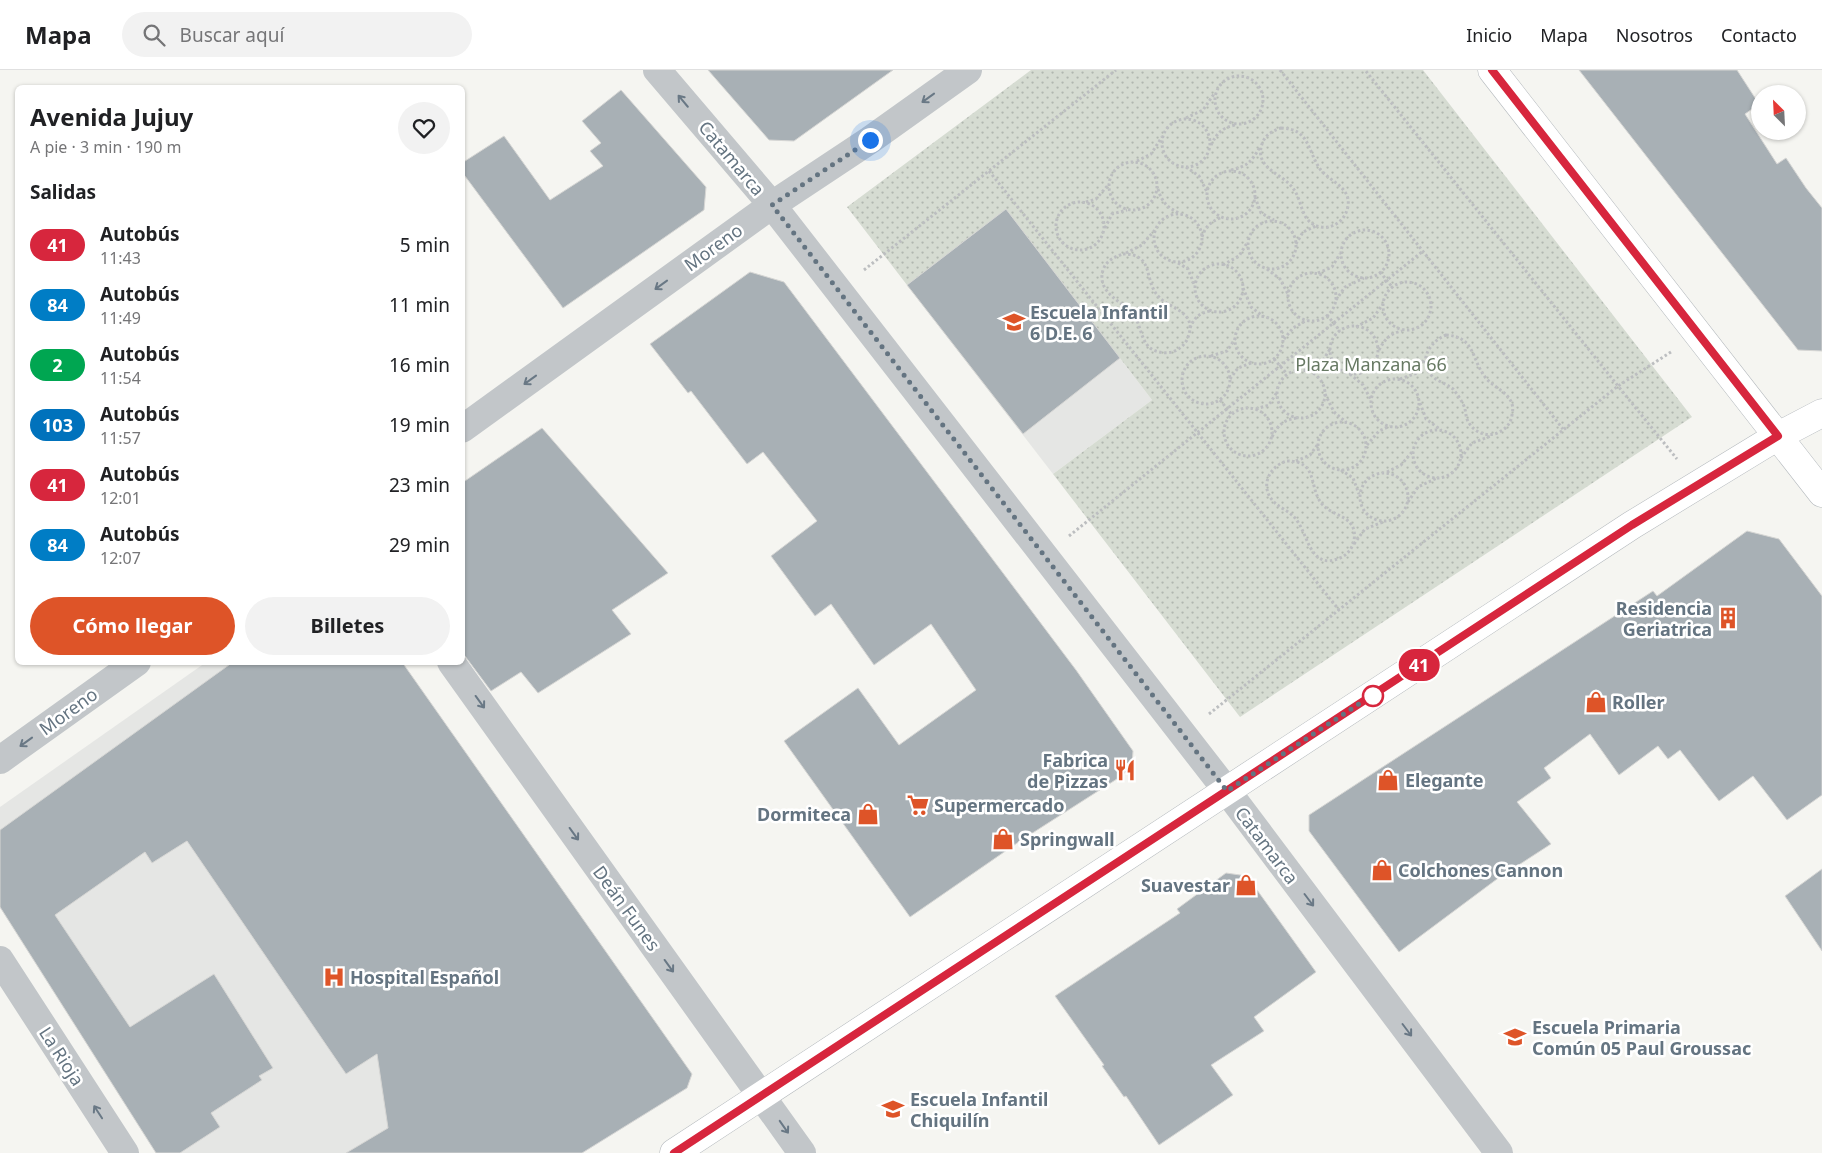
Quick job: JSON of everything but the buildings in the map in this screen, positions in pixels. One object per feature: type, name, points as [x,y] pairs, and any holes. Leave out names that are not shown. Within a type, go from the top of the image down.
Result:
[{"type":"main road","points":[[1492,70],[1822,493]]},
{"type":"main road","points":[[674,1153],[1632,525],[1778,436],[1822,413]]},
{"type":"street","name":"Catamarca","points":[[657,70],[772,205],[1227,791],[1499,1153]]},
{"type":"street","name":"Moreno","points":[[465,427],[772,205],[870,140],[968,70]]},
{"type":"street","name":"Moreno","points":[[0,760],[133,665]]},
{"type":"street","name":"Deán Funes","points":[[453,665],[802,1153]]},
{"type":"street","name":"La Rioja","points":[[0,960],[125,1153]]},
{"type":"path","points":[[838,290],[1116,70]]},
{"type":"path","points":[[1280,70],[1564,429]]},
{"type":"path","points":[[1365,70],[1698,485]]},
{"type":"path","points":[[1158,186],[1152,201],[1147,206],[1112,214],[1094,246],[1079,250],[1065,244],[1059,238],[1056,224],[1058,216],[1063,209],[1069,204],[1096,199],[1109,184],[1116,170],[1123,165],[1134,163],[1151,154],[1156,149],[1164,133],[1175,122],[1203,110],[1221,83],[1235,76],[1244,77],[1258,85],[1262,92],[1262,108],[1253,120],[1220,130],[1215,136],[1206,157],[1193,166],[1185,167]]},
{"type":"path","points":[[1217,90],[1215,98],[1218,112],[1230,123],[1238,124]]},
{"type":"path","points":[[1183,119],[1199,122],[1205,128],[1210,142],[1209,150]]},
{"type":"path","points":[[1207,193],[1213,179],[1228,171],[1243,167],[1250,162],[1267,135],[1274,130],[1290,128],[1303,136],[1321,169],[1343,188],[1347,195],[1348,203],[1344,218],[1331,227],[1323,228],[1309,222],[1304,216],[1295,190],[1287,181],[1265,165],[1261,150],[1263,142]]},
{"type":"path","points":[[1164,133],[1162,141],[1166,155],[1178,165],[1200,176],[1207,193],[1207,200],[1216,214],[1230,219],[1244,215],[1250,210],[1255,197]]},
{"type":"path","points":[[1134,163],[1146,166],[1152,171],[1165,204],[1170,209],[1191,218],[1197,223],[1202,238]]},
{"type":"path","points":[[989,171],[1338,610]]},
{"type":"path","points":[[1228,171],[1243,174],[1250,180],[1254,186],[1255,197],[1261,213],[1284,224],[1290,230],[1296,244]]},
{"type":"path","points":[[1109,184],[1113,199],[1118,205],[1128,209]]},
{"type":"path","points":[[1085,202],[1099,210],[1104,225],[1103,233]]},
{"type":"path","points":[[1183,215],[1167,217],[1142,245],[1115,256],[1104,268],[1103,283],[1105,290],[1130,310],[1140,325],[1145,342],[1157,352],[1172,352],[1179,349],[1185,344],[1193,320],[1200,312],[1210,310]]},
{"type":"path","points":[[1156,228],[1154,236],[1157,251],[1169,261],[1184,262],[1197,253],[1208,224],[1222,217]]},
{"type":"path","points":[[1194,286],[1201,272],[1208,267],[1223,265],[1239,256],[1254,229],[1268,221],[1276,221]]},
{"type":"path","points":[[1247,242],[1251,258],[1256,264],[1267,268],[1278,268],[1291,260],[1296,244],[1303,232],[1316,226]]},
{"type":"path","points":[[1317,274],[1332,267],[1347,238],[1354,233],[1370,230],[1383,238],[1389,254],[1388,262],[1372,278],[1364,278],[1344,267],[1341,252]]},
{"type":"path","points":[[1044,556],[1423,251]]},
{"type":"path","points":[[1123,254],[1130,254],[1144,262],[1154,291],[1160,298],[1184,314],[1190,329]]},
{"type":"path","points":[[1177,262],[1191,273],[1198,301],[1203,307],[1218,312],[1225,312],[1232,308],[1242,296],[1241,280],[1237,273],[1223,265]]},
{"type":"path","points":[[1267,268],[1280,279],[1289,295]]},
{"type":"path","points":[[1380,272],[1392,288]]},
{"type":"path","points":[[1336,300],[1335,288],[1331,282],[1324,276],[1317,274],[1309,273],[1301,276],[1290,287],[1289,303],[1297,316],[1307,320],[1319,320],[1332,312],[1336,300],[1345,287],[1364,278]]},
{"type":"path","points":[[1349,374],[1368,370],[1373,365],[1378,350],[1392,333],[1406,331],[1413,330],[1426,321],[1431,306],[1430,298],[1425,291],[1412,283],[1404,283],[1392,288],[1385,297],[1383,304],[1383,312],[1391,325],[1406,331]]},
{"type":"path","points":[[1242,288],[1251,307],[1278,325],[1284,340]]},
{"type":"path","points":[[1356,327],[1373,318],[1383,304]]},
{"type":"path","points":[[1327,316],[1340,331]]},
{"type":"path","points":[[1211,357],[1226,351],[1235,338],[1237,331],[1248,319],[1264,317]]},
{"type":"path","points":[[1230,380],[1238,368],[1251,363],[1266,364],[1274,359],[1293,328],[1307,320]]},
{"type":"path","points":[[1306,370],[1322,362],[1332,341],[1340,331],[1351,326],[1366,330],[1373,335],[1377,342],[1378,350]]},
{"type":"path","points":[[1183,735],[1618,386],[1699,334]]},
{"type":"path","points":[[1347,422],[1331,424],[1324,429],[1318,444],[1310,456],[1280,464],[1268,475],[1267,483],[1267,491],[1270,498],[1294,517],[1304,533],[1310,549],[1315,555],[1330,561],[1344,556],[1350,551],[1365,529],[1398,517],[1418,487],[1450,473],[1456,468],[1472,443],[1496,434],[1508,425],[1512,418],[1512,403],[1508,396],[1485,377],[1468,344],[1462,338],[1446,336],[1432,343],[1427,350],[1426,357],[1429,372],[1434,378],[1452,388],[1465,408],[1468,423],[1474,429],[1481,433],[1496,434]]},
{"type":"path","points":[[1235,338],[1239,353],[1251,363]]},
{"type":"path","points":[[1330,348],[1331,356],[1339,369],[1363,385],[1371,400],[1374,415],[1380,421],[1390,426],[1401,426],[1414,417],[1419,402]]},
{"type":"path","points":[[1203,356],[1218,359],[1228,372],[1230,380],[1229,388],[1220,400],[1205,404],[1190,399],[1182,386],[1184,370],[1189,364],[1203,356]]},
{"type":"path","points":[[1371,400],[1373,393],[1384,381],[1400,379],[1417,373],[1426,357]]},
{"type":"path","points":[[1274,359],[1287,374]]},
{"type":"path","points":[[1271,440],[1272,432],[1266,417],[1255,410],[1244,408],[1232,415],[1226,423],[1224,430],[1227,445],[1232,451],[1247,456],[1254,455],[1267,447],[1282,423],[1287,420],[1300,418],[1315,413],[1321,408],[1324,401],[1324,385],[1314,373],[1306,370],[1298,370],[1287,374],[1279,384],[1278,392],[1278,400],[1286,412],[1300,418]]},
{"type":"path","points":[[1400,379],[1414,387],[1426,419],[1455,438],[1459,445],[1460,461]]},
{"type":"path","points":[[1255,410],[1269,405],[1278,392]]},
{"type":"path","points":[[1325,393],[1334,412],[1361,431],[1366,445]]},
{"type":"path","points":[[1220,400],[1232,415]]},
{"type":"path","points":[[1341,470],[1349,469],[1361,460],[1366,445],[1374,436],[1390,426]]},
{"type":"path","points":[[1360,495],[1361,487],[1366,481],[1373,476],[1401,465],[1412,452],[1419,437],[1426,432],[1441,430]]},
{"type":"path","points":[[1318,444],[1319,452],[1327,465],[1341,470],[1353,478],[1360,495],[1363,510],[1368,516],[1375,520],[1390,520]]},
{"type":"path","points":[[1412,452],[1413,459],[1421,472],[1428,476],[1440,477]]},
{"type":"path","points":[[1295,461],[1309,470],[1313,477],[1315,491],[1324,506],[1343,516],[1353,528],[1353,544],[1350,551]]},
{"type":"path","points":[[1384,473],[1396,476],[1402,482],[1408,497],[1407,505]]},
{"type":"shaded area","name":"Escuela Infantil 6 D.E. 6","points":[[1006,209],[1152,400],[1053,474],[907,285]]},
{"type":"shaded area","name":"Hospital Español","points":[[202,665],[397,665],[535,1153],[167,1153],[0,896],[0,807]]},
{"type":"green space","name":"Plaza Manzana 66","points":[[1031,70],[1423,70],[1692,417],[1240,717],[1053,474],[1152,400],[1006,209],[907,285],[847,207]]},
{"type":"bus line","name":"41","points":[[674,1153],[1632,525],[1778,436],[1492,70]]},
{"type":"place","name":"Escuela Infantil 6 D.E. 6","points":[[1014,322]]},
{"type":"place","name":"Residencia Geriatrica","points":[[1728,618]]},
{"type":"place","name":"Roller","points":[[1596,702]]},
{"type":"place","name":"Fabrica de Pizzas","points":[[1125,770]]},
{"type":"place","name":"Elegante","points":[[1388,780]]},
{"type":"place","name":"Supermercado","points":[[918,805]]},
{"type":"place","name":"Dormiteca","points":[[868,814]]},
{"type":"place","name":"Springwall","points":[[1003,839]]},
{"type":"place","name":"Colchones Cannon","points":[[1382,870]]},
{"type":"place","name":"Suavestar","points":[[1246,885]]},
{"type":"place","name":"Hospital Español","points":[[334,977]]},
{"type":"place","name":"Escuela Primaria Común 05 Paul Groussac","points":[[1515,1037]]},
{"type":"place","name":"Escuela Infantil Chiquilín","points":[[893,1109]]},
{"type":"route","points":[[870,140],[772,205],[1227,791],[1374,694],[1373,696]]}]
